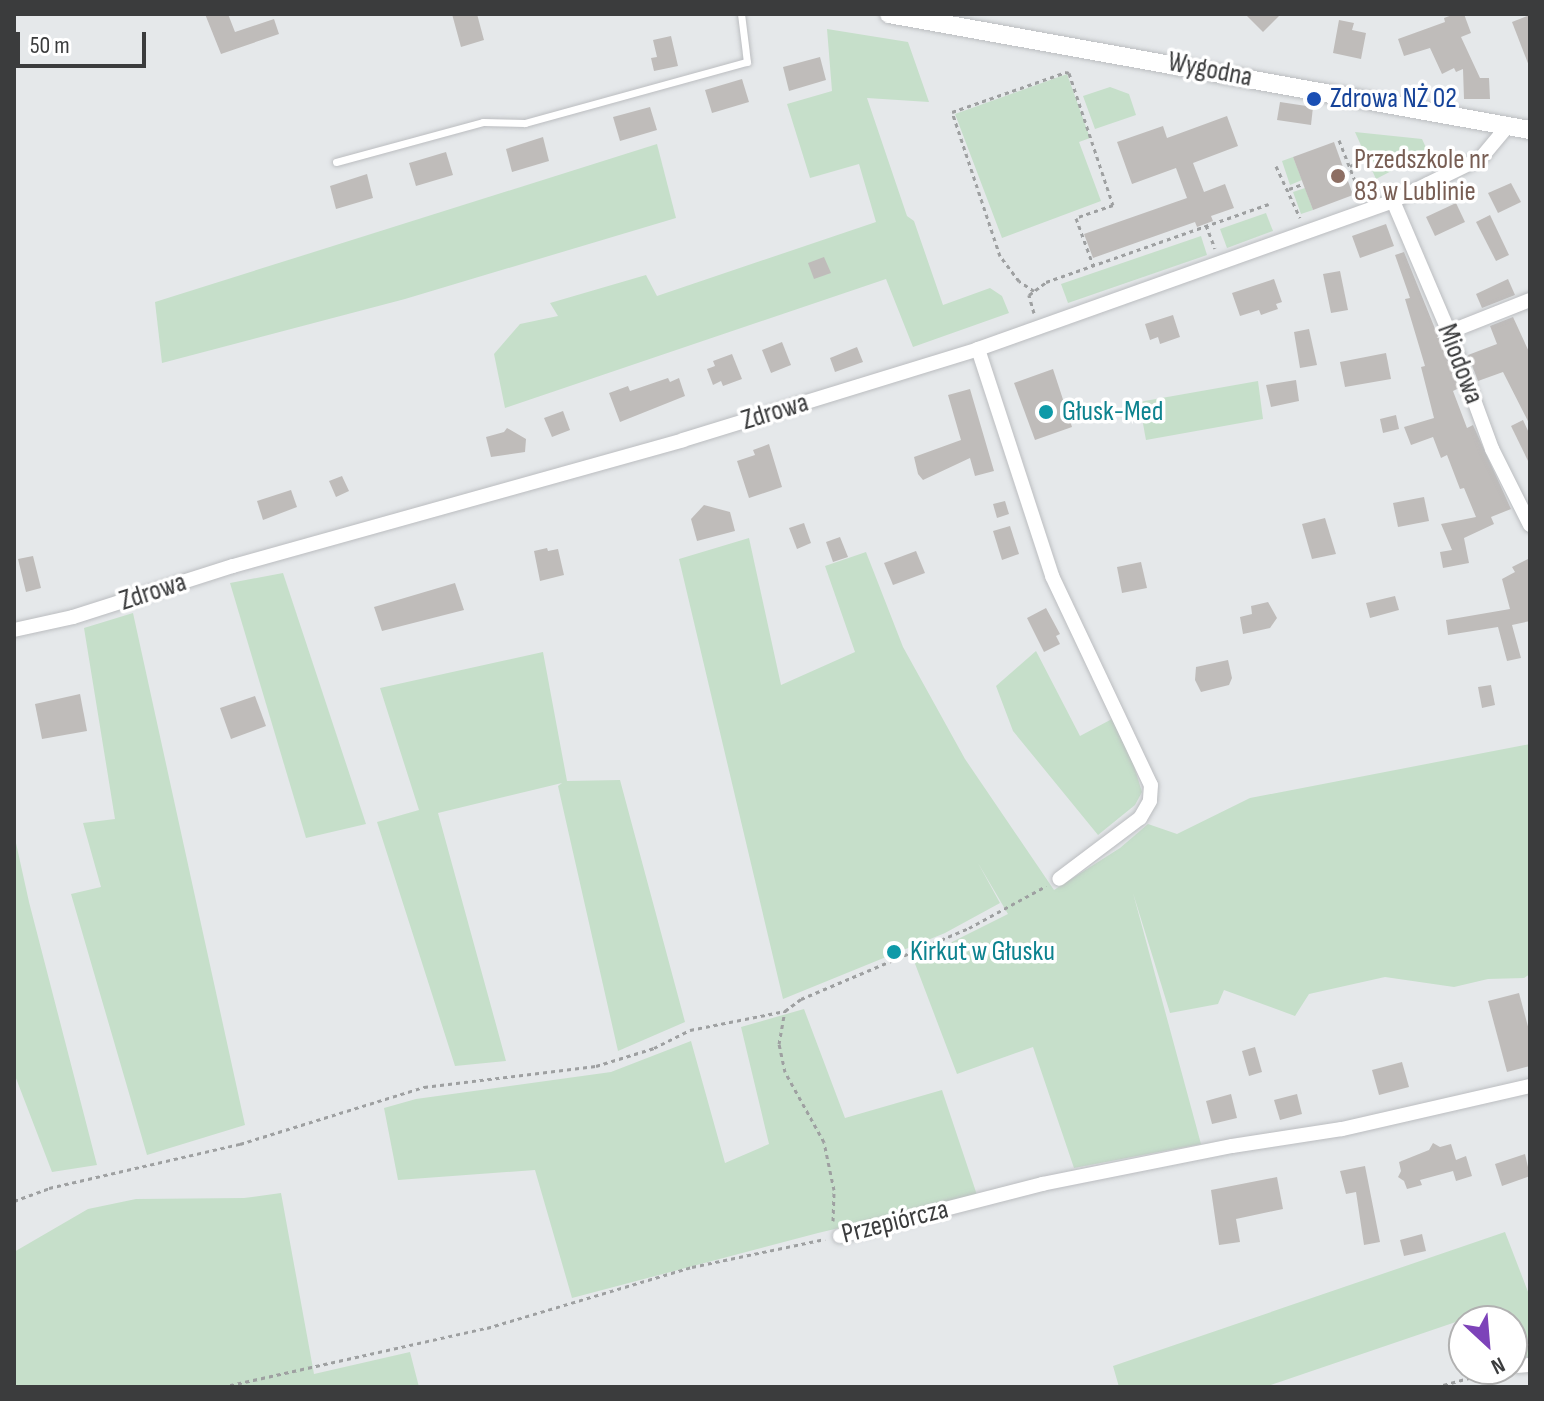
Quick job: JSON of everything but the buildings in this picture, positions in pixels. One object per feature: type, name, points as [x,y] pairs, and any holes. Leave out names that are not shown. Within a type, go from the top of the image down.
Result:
[{"type":"street","name":"Wygodna","points":[[889,14],[1140,56],[1530,130]]},
{"type":"street","name":"Zdrowa","points":[[14,630],[73,617],[233,566],[683,440],[978,349],[1393,201],[1481,158],[1507,127]]},
{"type":"street","name":"Miodowa","points":[[1393,201],[1449,332],[1492,449],[1530,525]]},
{"type":"street","points":[[1449,332],[1530,300]]},
{"type":"street","points":[[978,349],[1052,576],[1151,785],[1150,801],[1140,818],[1059,879]]},
{"type":"street","name":"Przepiórcza","points":[[840,1236],[1042,1184],[1232,1146],[1342,1129],[1530,1086]]},
{"type":"lane","points":[[336,162],[483,122],[525,123],[747,62],[741,14]]},
{"type":"path","points":[[1034,291],[1019,281],[1000,256],[952,112],[1069,73],[1113,205],[1076,218],[1093,265]]},
{"type":"path","points":[[1339,140],[1364,203]]},
{"type":"path","points":[[1350,166],[1367,158]]},
{"type":"path","points":[[1276,166],[1285,190],[1303,184]]},
{"type":"path","points":[[1289,189],[1303,225]]},
{"type":"path","points":[[1036,320],[1029,295],[1046,282],[1269,204]]},
{"type":"path","points":[[1206,225],[1217,255]]},
{"type":"path","points":[[14,1201],[49,1188],[240,1144],[424,1087],[596,1066],[654,1048],[690,1030],[785,1011],[801,999],[969,928],[1059,879]]},
{"type":"path","points":[[785,1011],[779,1044],[785,1072],[824,1142],[834,1190],[833,1221],[840,1236]]},
{"type":"path","name":"Przepiórcza","points":[[222,1387],[265,1380],[487,1328],[692,1267],[840,1236]]},
{"type":"green space","points":[[827,29],[908,42],[929,102],[867,98],[907,216],[914,221],[943,305],[990,288],[1002,296],[1009,313],[913,347],[886,279],[505,408],[494,354],[520,324],[558,316],[550,303],[646,275],[657,296],[876,222],[859,164],[810,178],[787,104],[832,91]]},
{"type":"green space","points":[[1067,74],[1090,138],[1079,142],[1101,201],[1002,238],[955,114]]},
{"type":"green space","points":[[1110,87],[1129,94],[1136,115],[1095,129],[1083,96]]},
{"type":"green space","points":[[1355,132],[1422,139],[1428,152],[1376,179]]},
{"type":"green space","points":[[657,144],[676,218],[405,299],[162,363],[155,302]]},
{"type":"green space","points":[[1293,157],[1302,180],[1290,185],[1282,161]]},
{"type":"green space","points":[[1305,188],[1313,210],[1301,214],[1293,192]]},
{"type":"green space","points":[[1266,213],[1273,231],[1227,248],[1220,229]]},
{"type":"green space","points":[[1201,236],[1207,255],[1068,303],[1061,284]]},
{"type":"green space","points":[[1258,381],[1263,419],[1146,440],[1139,402]]},
{"type":"green space","points":[[749,538],[781,685],[855,652],[825,566],[866,552],[903,647],[965,759],[1054,890],[1120,848],[1148,824],[1177,834],[1250,798],[1530,744],[1530,974],[1524,978],[1488,979],[1454,987],[1385,977],[1309,994],[1295,1016],[1224,990],[1218,1004],[1170,1013],[1133,893],[1201,1144],[1074,1168],[1033,1047],[957,1074],[914,961],[1008,914],[978,863],[1000,903],[945,933],[783,999],[679,559]]},
{"type":"green space","points":[[283,573],[366,824],[306,838],[230,583]]},
{"type":"green space","points":[[133,613],[245,1125],[147,1155],[71,894],[101,887],[83,823],[115,819],[84,628]]},
{"type":"green space","points":[[1036,651],[1080,736],[1112,719],[1133,763],[1142,792],[1135,805],[1098,835],[1013,731],[996,686]]},
{"type":"green space","points":[[543,652],[567,781],[620,780],[685,1022],[618,1051],[558,786],[562,783],[438,813],[506,1061],[455,1066],[377,822],[419,810],[380,688]]},
{"type":"green space","points":[[14,834],[97,1165],[52,1172],[14,1073]]},
{"type":"green space","points":[[804,1009],[845,1118],[942,1090],[977,1195],[572,1298],[535,1170],[398,1180],[384,1108],[416,1099],[611,1072],[691,1041],[725,1163],[769,1144],[741,1027]]},
{"type":"green space","points":[[281,1193],[314,1374],[410,1352],[419,1387],[14,1387],[14,1252],[88,1209],[136,1199],[244,1198]]},
{"type":"green space","points":[[1505,1232],[1530,1297],[1530,1357],[1528,1305],[1448,1305],[1448,1325],[1265,1387],[1119,1387],[1113,1366]]},
{"type":"place","name":"Zdrowa NŻ 02","points":[[1314,99]]},
{"type":"place","name":"Przedszkole nr 83 w Lublinie","points":[[1338,176]]},
{"type":"place","name":"Głusk-Med","points":[[1046,412]]},
{"type":"place","name":"Kirkut w Głusku","points":[[894,952]]}]
